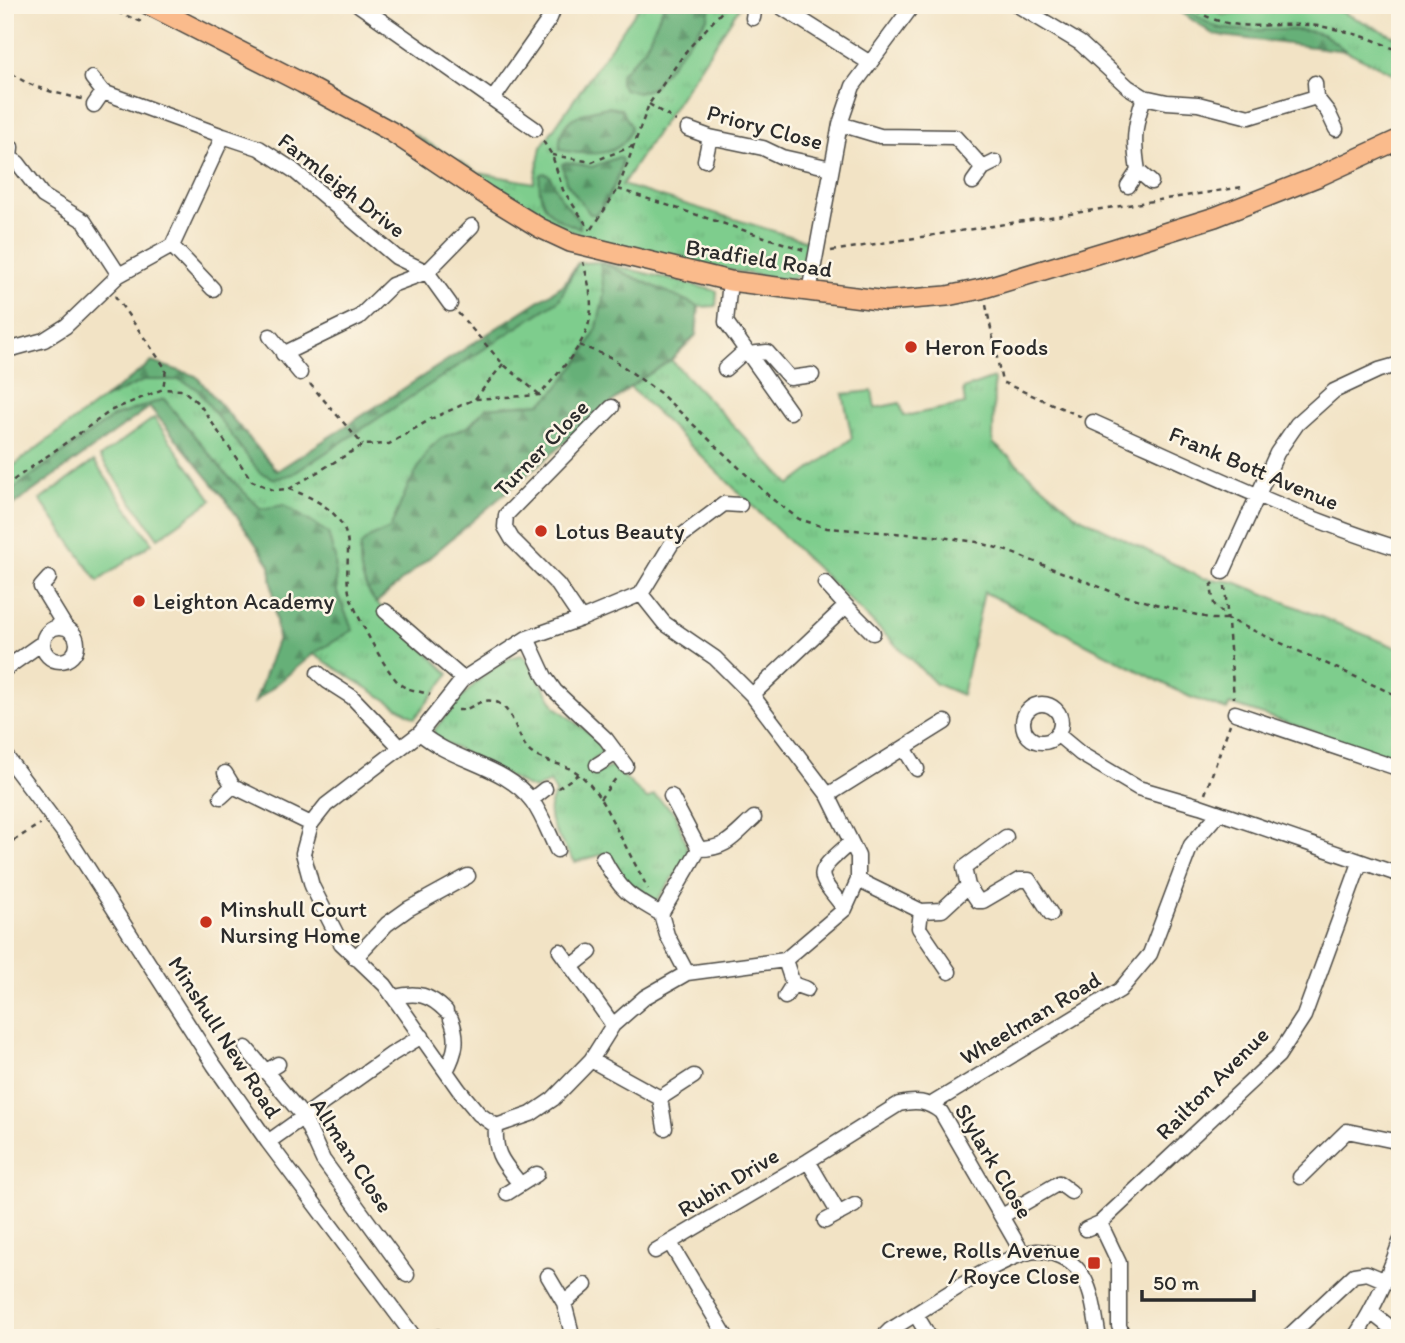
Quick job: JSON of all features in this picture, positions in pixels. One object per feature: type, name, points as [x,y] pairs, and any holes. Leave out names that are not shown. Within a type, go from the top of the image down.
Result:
[{"type":"main road","name":"Bradfield Road","points":[[149,5],[392,132],[540,228],[588,239],[730,281],[886,301],[947,296],[981,289],[1215,216],[1317,177],[1400,139]]},
{"type":"street","points":[[359,5],[535,129]]},
{"type":"street","points":[[493,99],[550,18],[555,5]]},
{"type":"street","points":[[778,5],[870,63]]},
{"type":"street","points":[[809,292],[840,124],[853,86],[913,5]]},
{"type":"street","points":[[1017,5],[1034,10],[1080,43],[1128,87],[1144,97],[1167,103],[1198,104],[1249,117],[1315,90],[1336,129]]},
{"type":"street","points":[[92,78],[103,92],[94,105]]},
{"type":"street","name":"Farmleigh Drive","points":[[103,92],[259,148],[293,170],[396,257],[427,272],[450,304]]},
{"type":"street","points":[[1144,97],[1135,125],[1134,144],[1138,171],[1151,182]]},
{"type":"street","points":[[840,124],[880,136],[955,137],[989,165],[973,182]]},
{"type":"street","name":"Priory Close","points":[[688,129],[710,137],[764,148],[782,158],[831,168]]},
{"type":"street","points":[[5,347],[15,348],[44,340],[66,326],[119,275],[172,246],[223,136]]},
{"type":"street","points":[[705,160],[710,137]]},
{"type":"street","points":[[9,157],[18,163],[43,196],[84,221],[119,275]]},
{"type":"street","points":[[1128,186],[1138,171]]},
{"type":"street","points":[[284,354],[359,317],[392,285],[427,272],[472,226]]},
{"type":"street","points":[[172,246],[213,289]]},
{"type":"street","points":[[730,281],[726,322],[790,412]]},
{"type":"street","points":[[270,336],[300,373]]},
{"type":"street","points":[[725,369],[746,353],[767,352],[790,378],[812,374]]},
{"type":"street","points":[[1223,572],[1278,453],[1297,424],[1334,391],[1379,370],[1400,364]]},
{"type":"street","name":"Turner Close","points":[[581,619],[558,585],[512,539],[505,527],[506,516],[612,407]]},
{"type":"street","name":"Frank Bott Avenue","points":[[1093,422],[1346,532],[1400,549]]},
{"type":"street","points":[[496,1126],[479,1114],[386,985],[341,943],[312,887],[303,852],[311,824],[326,805],[420,733],[463,679],[527,638],[641,594],[672,543],[724,504],[740,505]]},
{"type":"street","points":[[42,643],[46,654],[55,661],[71,657],[77,641],[41,587],[49,578]]},
{"type":"street","points":[[825,583],[873,633]]},
{"type":"street","points":[[496,1126],[531,1114],[553,1099],[591,1060],[613,1025],[645,997],[687,972],[785,960],[845,909],[858,880],[858,856],[828,795],[752,695],[715,658],[664,623],[641,594]]},
{"type":"street","points":[[752,695],[846,606]]},
{"type":"street","points":[[385,611],[463,679]]},
{"type":"street","points":[[5,669],[42,643],[50,630],[66,628]]},
{"type":"street","points":[[527,638],[545,677],[555,691],[606,739],[626,766]]},
{"type":"street","points":[[318,673],[334,687],[352,697],[400,747]]},
{"type":"street","points":[[1235,713],[1400,769]]},
{"type":"street","points":[[828,795],[945,722]]},
{"type":"street","points":[[420,733],[435,746],[504,776],[531,800],[542,817],[556,850]]},
{"type":"street","points":[[1057,734],[1081,754],[1138,788],[1200,806],[1400,875]]},
{"type":"street","points":[[904,748],[917,769]]},
{"type":"street","points":[[597,765],[616,753]]},
{"type":"street","name":"Minshull New Road","points":[[5,755],[107,897],[214,1065],[268,1142],[415,1338]]},
{"type":"street","points":[[220,797],[229,779],[311,824]]},
{"type":"street","points":[[531,800],[545,789]]},
{"type":"street","points":[[671,796],[699,849]]},
{"type":"street","name":"Wheelman Road","points":[[932,1104],[1120,990],[1150,954],[1191,845],[1219,813]]},
{"type":"street","points":[[699,849],[716,849],[754,818]]},
{"type":"street","points":[[1006,837],[964,868],[968,886],[978,901],[983,901],[1019,880],[1029,880],[1051,914]]},
{"type":"street","points":[[845,909],[821,878],[821,872],[851,842]]},
{"type":"street","points":[[661,914],[699,849]]},
{"type":"street","points":[[603,858],[613,877],[630,897],[661,914],[667,935],[687,972]]},
{"type":"street","name":"Railton Avenue","points":[[1124,1338],[1119,1326],[1119,1263],[1093,1226],[1278,1056],[1304,1016],[1360,863]]},
{"type":"street","points":[[355,958],[387,925],[408,909],[468,876]]},
{"type":"street","points":[[858,880],[921,911],[942,910],[968,886]]},
{"type":"street","points":[[921,911],[919,928],[949,972]]},
{"type":"street","points":[[560,951],[613,1025]]},
{"type":"street","points":[[572,966],[590,952]]},
{"type":"street","points":[[785,960],[795,990]]},
{"type":"street","points":[[396,997],[408,993],[430,997],[449,1015],[457,1044],[446,1071]]},
{"type":"street","points":[[268,1142],[392,1054],[422,1036]]},
{"type":"street","name":"Allman Close","points":[[246,1048],[303,1116],[323,1160],[405,1265]]},
{"type":"street","points":[[591,1060],[660,1098]]},
{"type":"street","points":[[265,1072],[278,1064]]},
{"type":"street","points":[[660,1098],[694,1076]]},
{"type":"street","points":[[660,1098],[665,1128]]},
{"type":"street","name":"Slylark Close","points":[[808,1161],[899,1104],[914,1101],[932,1104],[940,1112],[1023,1254]]},
{"type":"street","points":[[496,1126],[495,1145],[502,1160],[520,1184]]},
{"type":"street","points":[[1300,1177],[1347,1132],[1400,1142]]},
{"type":"street","points":[[808,1161],[839,1214]]},
{"type":"street","name":"Rubin Drive","points":[[655,1251],[808,1161]]},
{"type":"street","points":[[507,1193],[537,1174]]},
{"type":"street","points":[[1002,1216],[1059,1183],[1071,1192]]},
{"type":"street","points":[[825,1222],[855,1205]]},
{"type":"street","points":[[1354,1338],[1372,1313],[1400,1242]]},
{"type":"street","name":"Rubin Drive","points":[[670,1243],[727,1338]]},
{"type":"street","points":[[882,1338],[1009,1258],[1038,1251],[1057,1255],[1072,1263],[1081,1273],[1100,1338]]},
{"type":"street","points":[[1287,1338],[1354,1275],[1367,1273],[1386,1281]]},
{"type":"street","points":[[548,1276],[564,1303],[573,1338]]},
{"type":"street","points":[[564,1303],[585,1285]]},
{"type":"street","points":[[1372,1313],[1400,1335]]},
{"type":"street","points":[[916,1315],[930,1338]]},
{"type":"path","points":[[289,489],[363,444],[389,444],[431,419],[475,399],[540,395],[579,345],[590,318],[590,289],[583,259],[588,239],[618,190],[649,104],[687,50],[728,5]]},
{"type":"path","points":[[1188,5],[1200,14],[1232,26],[1319,26],[1381,42],[1400,52]]},
{"type":"path","points":[[5,66],[12,75],[94,105]]},
{"type":"path","points":[[649,104],[688,129]]},
{"type":"path","points":[[588,239],[563,190],[552,155],[592,162],[633,146]]},
{"type":"path","points":[[618,190],[816,254],[1244,187]]},
{"type":"path","points":[[108,286],[166,369],[163,389]]},
{"type":"path","points":[[981,289],[1002,382],[1093,422]]},
{"type":"path","points":[[450,304],[503,364],[540,395]]},
{"type":"path","points":[[579,345],[610,357],[660,393],[772,499],[799,519],[827,528],[977,541],[1118,593],[1212,619],[1228,619]]},
{"type":"path","points":[[475,399],[503,364]]},
{"type":"path","points":[[300,373],[363,444]]},
{"type":"path","points":[[5,486],[112,410],[163,389],[183,390],[200,405],[253,481],[273,490],[289,489],[314,498],[332,512],[345,529],[349,593],[390,673],[402,686],[458,710],[467,711],[482,701],[492,701],[508,711],[519,736],[532,754],[579,775],[600,799],[661,914]]},
{"type":"path","points":[[1223,572],[1211,586],[1214,604],[1228,619],[1400,697]]},
{"type":"path","points":[[1200,806],[1235,713],[1223,572]]},
{"type":"path","points":[[600,799],[626,766]]},
{"type":"path","points":[[545,789],[559,788],[579,775]]},
{"type":"path","points":[[5,846],[50,816]]},
{"type":"green space","points":[[640,5],[741,5],[622,185],[810,242],[804,269],[796,277],[780,280],[687,262],[625,248],[565,229],[502,197],[402,127],[479,173],[534,183],[541,147]]},
{"type":"green space","points":[[664,5],[710,7],[708,17],[652,88],[638,93],[624,89],[620,83],[620,75],[645,48]]},
{"type":"green space","points":[[1171,5],[1183,8],[1220,28],[1314,32],[1324,35],[1346,51],[1214,35]]},
{"type":"green space","points":[[1178,5],[1209,5],[1223,15],[1293,5],[1327,5],[1400,39],[1400,77],[1346,51],[1322,34],[1289,31],[1238,32],[1208,25]]},
{"type":"green space","points":[[608,107],[621,109],[631,126],[621,145],[603,153],[592,154],[560,150],[560,139],[567,123],[573,118]]},
{"type":"green space","points":[[619,157],[622,160],[621,167],[613,188],[596,214],[590,214],[566,182],[562,164],[566,162],[592,167]]},
{"type":"green space","points":[[540,175],[549,175],[561,198],[579,221],[580,228],[561,221],[548,210],[539,186]]},
{"type":"green space","points":[[600,262],[717,291],[716,306],[699,307],[696,335],[671,360],[790,485],[852,438],[843,394],[872,391],[875,408],[900,403],[904,416],[965,404],[963,389],[994,378],[993,443],[1076,515],[1202,578],[1235,582],[1400,649],[1400,760],[1230,704],[1227,710],[1190,697],[984,592],[962,695],[936,684],[630,387],[376,602],[449,674],[415,718],[313,654],[255,702],[278,638],[270,565],[224,497],[150,407],[5,511],[5,472],[152,362],[196,376],[277,471],[563,285],[578,263]]},
{"type":"green space","points":[[600,262],[698,306],[696,335],[671,360],[630,387],[376,603],[362,576],[361,545],[370,537],[390,529],[408,486],[429,449],[441,438],[469,426],[486,408],[541,403],[553,393],[581,358],[597,328],[604,294]]},
{"type":"green space","points":[[578,263],[559,300],[293,474],[275,479],[259,472],[196,388],[180,380],[145,380],[102,400],[152,362],[196,376],[277,471],[563,285]]},
{"type":"green space","points":[[164,399],[226,474],[261,509],[284,505],[328,533],[335,558],[337,593],[353,630],[313,654],[255,702],[278,638],[270,565],[224,497],[150,407],[5,511],[5,495],[113,417]]},
{"type":"green space","points":[[154,418],[212,500],[158,538],[100,457]]},
{"type":"green space","points":[[94,461],[152,543],[98,581],[40,500]]},
{"type":"green space","points":[[521,655],[527,659],[556,707],[598,740],[602,752],[591,763],[596,773],[611,767],[616,769],[647,799],[654,795],[676,814],[689,855],[655,903],[625,884],[615,871],[607,853],[575,862],[551,820],[551,802],[556,793],[550,782],[534,789],[526,786],[434,737],[434,730],[473,685],[497,665]]},
{"type":"place","name":"Heron Foods","points":[[911,347]]},
{"type":"place","name":"Lotus Beauty","points":[[541,531]]},
{"type":"place","name":"Leighton Academy","points":[[139,601]]},
{"type":"place","name":"Minshull Court Nursing Home","points":[[206,922]]},
{"type":"place","name":"Crewe, Rolls Avenue / Royce Close","points":[[1094,1263]]}]
